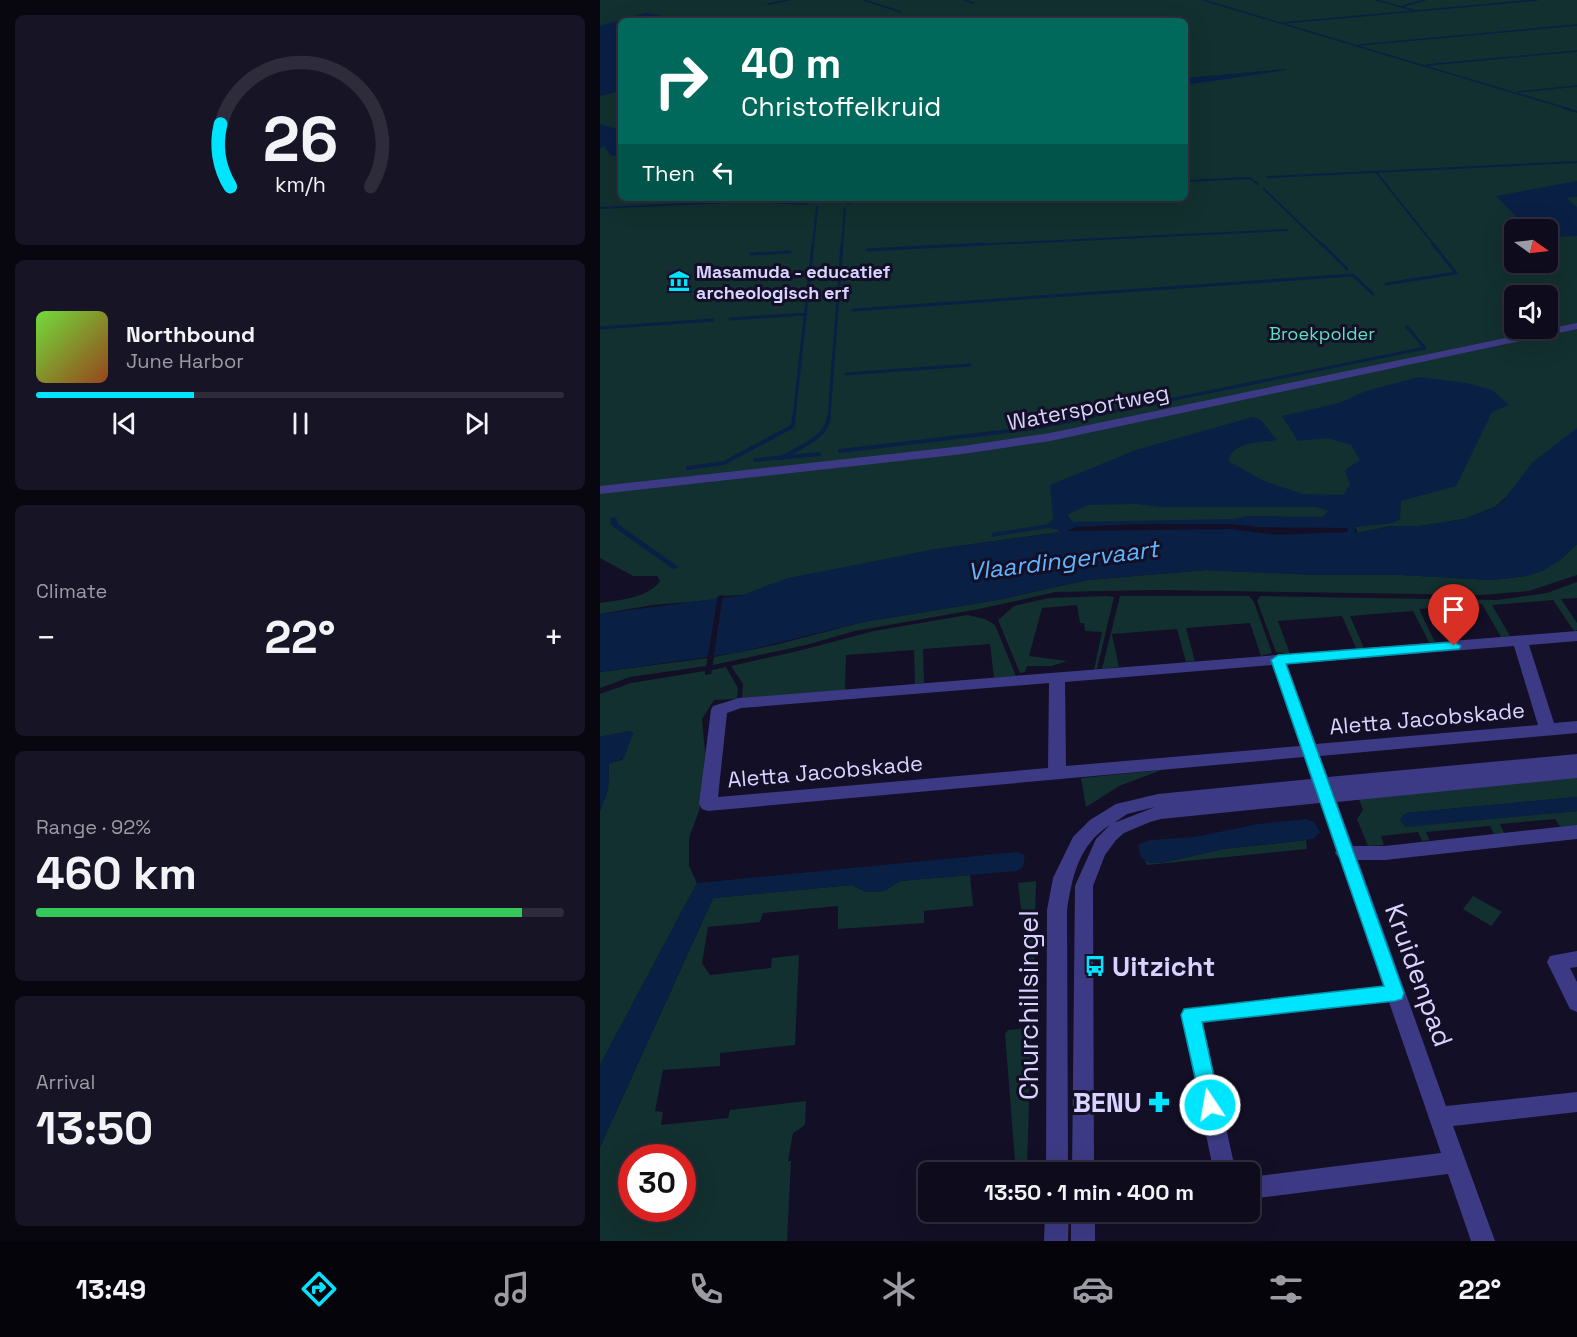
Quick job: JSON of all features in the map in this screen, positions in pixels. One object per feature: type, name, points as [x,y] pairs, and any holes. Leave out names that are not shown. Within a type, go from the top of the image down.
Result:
[{"type":"street","name":"Watersportweg","points":[[600,490],[765,473],[1050,437],[1577,326]]},
{"type":"street","name":"Aletta Jacobskade","points":[[1577,636],[739,703],[719,710],[708,804],[1577,727]]},
{"type":"street","name":"Aletta Jacobskade","points":[[1520,641],[1548,730]]},
{"type":"street","name":"Aletta Jacobskade","points":[[1278,660],[1324,789]]},
{"type":"street","points":[[1057,677],[1057,774]]},
{"type":"street","points":[[1083,1162],[1084,886],[1088,846],[1136,820],[1161,812],[1324,789],[1577,760]]},
{"type":"street","points":[[1324,789],[1577,772]]},
{"type":"street","name":"Kruidenpad","points":[[1324,789],[1344,853],[1483,1241]]},
{"type":"street","points":[[1344,853],[1385,853],[1577,832]]},
{"type":"street","name":"Churchillsingel","points":[[1057,1162],[1057,910],[1062,878],[1088,846]]},
{"type":"street","points":[[1577,959],[1557,962],[1577,1003]]},
{"type":"street","points":[[1223,1162],[1191,1015],[1395,993]]},
{"type":"street","points":[[1058,1016],[1083,1015]]},
{"type":"street","points":[[1439,1117],[1577,1102]]},
{"type":"street","points":[[1260,1187],[1455,1162]]},
{"type":"street","points":[[1056,1222],[1056,1241]]},
{"type":"street","points":[[1078,1240],[1081,1222]]},
{"type":"green space","name":"Broekpolder","points":[[600,0],[1577,0],[1577,432],[1495,507],[1464,519],[1420,526],[1391,526],[1358,533],[1355,527],[1151,521],[1057,528],[1060,532],[931,550],[806,576],[769,585],[744,595],[653,605],[600,614],[600,603],[641,595],[655,587],[660,581],[657,576],[633,576],[600,558]]},
{"type":"green space","points":[[1577,544],[1577,575],[1529,591],[1482,595],[1155,590],[1056,592],[979,609],[855,631],[806,645],[713,665],[714,657],[775,645],[863,622],[997,600],[1088,580],[1206,570],[1318,575],[1402,575],[1491,580],[1527,576],[1560,560]]},
{"type":"green space","points":[[1577,582],[1577,598],[1561,599],[1577,623],[1577,630],[1574,631],[1553,600],[1492,605],[1510,636],[1501,637],[1482,604],[1419,609],[1435,642],[1429,642],[1413,611],[1350,616],[1364,648],[1356,648],[1342,616],[1278,621],[1290,654],[1276,652],[1257,601],[1260,596],[1497,600],[1547,593]]},
{"type":"green space","points":[[1120,596],[1249,596],[1254,602],[1272,653],[1261,656],[1250,623],[1186,628],[1195,661],[1186,662],[1177,629],[1112,634],[1119,667],[1102,669]]},
{"type":"green space","points":[[1114,597],[1097,669],[1094,670],[1102,632],[1085,631],[1084,623],[1080,623],[1077,605],[1042,608],[1029,656],[1067,661],[1052,666],[1027,666],[1025,672],[1020,673],[998,620],[1014,606],[1049,598]]},
{"type":"green space","points":[[967,615],[985,619],[995,625],[1016,676],[994,678],[990,644],[923,649],[924,683],[915,684],[914,650],[846,655],[845,690],[742,698],[743,684],[731,666],[874,631]]},
{"type":"green space","points":[[708,658],[706,666],[630,677],[600,688],[600,672]]},
{"type":"green space","points":[[726,667],[738,688],[737,699],[714,700],[702,719],[705,752],[704,786],[700,808],[689,838],[689,866],[697,883],[600,1065],[600,811],[608,790],[609,763],[622,760],[633,733],[630,731],[600,737],[600,694],[631,683],[705,671],[705,675],[711,674],[712,670]]},
{"type":"green space","points":[[1162,770],[1119,786],[1086,807],[1081,778]]},
{"type":"green space","points":[[1577,776],[1577,797],[1407,813],[1404,826],[1577,811],[1577,826],[1560,827],[1555,819],[1500,824],[1504,833],[1494,834],[1490,826],[1426,832],[1429,840],[1422,841],[1418,832],[1381,836],[1384,845],[1368,846],[1357,819],[1363,810],[1358,796]]},
{"type":"green space","points":[[1306,840],[1307,849],[1147,865],[1145,861],[1161,863],[1223,849]]},
{"type":"green space","points":[[970,875],[973,906],[924,911],[924,923],[838,929],[838,906],[763,913],[760,922],[708,927],[702,963],[710,975],[771,968],[772,958],[799,955],[795,1045],[720,1053],[720,1066],[663,1070],[655,1111],[663,1112],[661,1125],[728,1118],[730,1110],[806,1101],[805,1125],[793,1133],[788,1161],[791,1161],[787,1241],[600,1241],[600,1147],[713,898],[851,885],[867,892],[884,891],[900,881]]},
{"type":"green space","points":[[1036,881],[1033,1009],[1018,883]]},
{"type":"green space","points":[[1473,896],[1502,912],[1491,926],[1463,909]]},
{"type":"green space","points":[[1031,1028],[1027,1162],[1015,1162],[1005,1034],[1008,1030]]},
{"type":"water","points":[[645,13],[676,18],[628,18]]},
{"type":"water","points":[[618,21],[618,92],[600,96],[600,26]]},
{"type":"water","points":[[1285,69],[1287,70],[1188,85],[1188,78]]},
{"type":"water","points":[[600,124],[618,129],[618,155],[611,156],[604,146],[600,149]]},
{"type":"water","points":[[1577,181],[1577,197],[1566,198],[1577,207],[1577,236],[1558,237],[1558,219],[1518,219],[1496,196]]},
{"type":"water","name":"Vlaardingervaart","points":[[1419,377],[1467,383],[1492,390],[1509,405],[1492,412],[1456,486],[1401,501],[1400,519],[1394,523],[1355,527],[1355,531],[1359,533],[1391,526],[1420,526],[1464,519],[1495,507],[1503,501],[1532,463],[1577,428],[1577,544],[1560,560],[1543,571],[1527,576],[1491,580],[1402,575],[1318,575],[1206,570],[1088,580],[997,600],[863,622],[736,653],[600,672],[600,614],[744,595],[788,578],[931,550],[1060,532],[1060,530],[1048,528],[992,537],[992,533],[1048,524],[1053,520],[1050,485],[1136,450],[1253,417],[1264,423],[1277,440],[1241,446],[1231,454],[1228,461],[1264,481],[1303,494],[1343,495],[1350,485],[1345,470],[1360,460],[1351,445],[1328,438],[1298,441],[1282,416],[1339,403],[1366,391]],"holes":[[[1136,504],[1162,507],[1316,507],[1328,511],[1323,517],[1246,516],[1234,519],[1073,522],[1067,515],[1088,505]],[[1140,524],[1347,528],[1348,532],[1277,535],[1230,529],[1067,531],[1076,527]]]},
{"type":"water","points":[[616,517],[618,524],[679,567],[673,569],[611,525],[610,518]]},
{"type":"water","points":[[630,731],[633,733],[624,758],[609,764],[608,790],[600,811],[600,737]]},
{"type":"water","points":[[1577,797],[1577,811],[1407,827],[1400,821],[1403,815],[1413,812]]},
{"type":"water","points":[[1306,819],[1314,822],[1320,832],[1314,839],[1223,849],[1161,863],[1150,863],[1142,859],[1139,852],[1139,844],[1151,840],[1195,837],[1258,824]]},
{"type":"water","points":[[1017,852],[1025,855],[1023,867],[1017,871],[900,881],[885,891],[867,892],[851,885],[713,898],[600,1147],[600,1065],[697,883]]},
{"type":"pier","points":[[723,595],[713,660],[707,661],[718,596]]},
{"type":"building","points":[[681,269],[692,278],[677,280],[665,272]]},
{"type":"waterway","points":[[768,4],[790,0]]},
{"type":"waterway","points":[[864,0],[901,12]]},
{"type":"waterway","points":[[964,0],[974,3]]},
{"type":"waterway","points":[[1203,0],[1569,109]]},
{"type":"waterway","points":[[1376,0],[1413,10]]},
{"type":"waterway","points":[[1403,6],[1425,0]]},
{"type":"waterway","points":[[1283,23],[1537,0]]},
{"type":"waterway","points":[[1359,45],[1577,25]]},
{"type":"waterway","points":[[1427,65],[1577,51]]},
{"type":"waterway","points":[[1518,92],[1577,86]]},
{"type":"waterway","points":[[1564,108],[1577,112]]},
{"type":"waterway","points":[[1268,177],[1577,162]]},
{"type":"waterway","points":[[1376,172],[1435,246]]},
{"type":"waterway","points":[[1188,181],[1250,178],[1258,184]]},
{"type":"waterway","points":[[1264,189],[1323,246]]},
{"type":"waterway","points":[[600,208],[751,201],[807,204]]},
{"type":"waterway","points":[[847,203],[861,201]]},
{"type":"waterway","points":[[813,246],[817,207]]},
{"type":"waterway","points":[[842,246],[845,208]]},
{"type":"waterway","points":[[951,246],[1287,230]]},
{"type":"waterway","points":[[805,314],[813,244]]},
{"type":"waterway","points":[[829,417],[842,244]]},
{"type":"waterway","points":[[867,250],[983,244]]},
{"type":"waterway","points":[[1322,244],[1347,269]]},
{"type":"waterway","points":[[1386,284],[1456,273],[1433,244]]},
{"type":"waterway","points":[[751,254],[790,252]]},
{"type":"waterway","points":[[853,310],[1353,275],[1373,294]]},
{"type":"waterway","points":[[730,319],[805,314]]},
{"type":"waterway","points":[[794,417],[805,314]]},
{"type":"waterway","points":[[600,328],[713,320]]},
{"type":"waterway","points":[[1086,417],[1425,348],[1407,327]]},
{"type":"waterway","points":[[846,374],[970,365]]},
{"type":"waterway","points":[[688,468],[724,463],[793,426],[794,416]]},
{"type":"waterway","points":[[782,457],[818,436],[827,424],[829,416]]},
{"type":"waterway","points":[[840,451],[1034,428],[1093,416]]},
{"type":"waterway","points":[[782,457],[819,454]]},
{"type":"waterway","points":[[755,460],[782,457]]},
{"type":"place","name":"Masamuda - educatief archeologisch erf","points":[[679,281]]},
{"type":"place","name":"Uitzicht","points":[[1095,966]]},
{"type":"place","name":"BENU","points":[[1159,1102]]},
{"type":"route","points":[[1210,1105],[1191,1015],[1395,993],[1278,660],[1454,646]]}]
